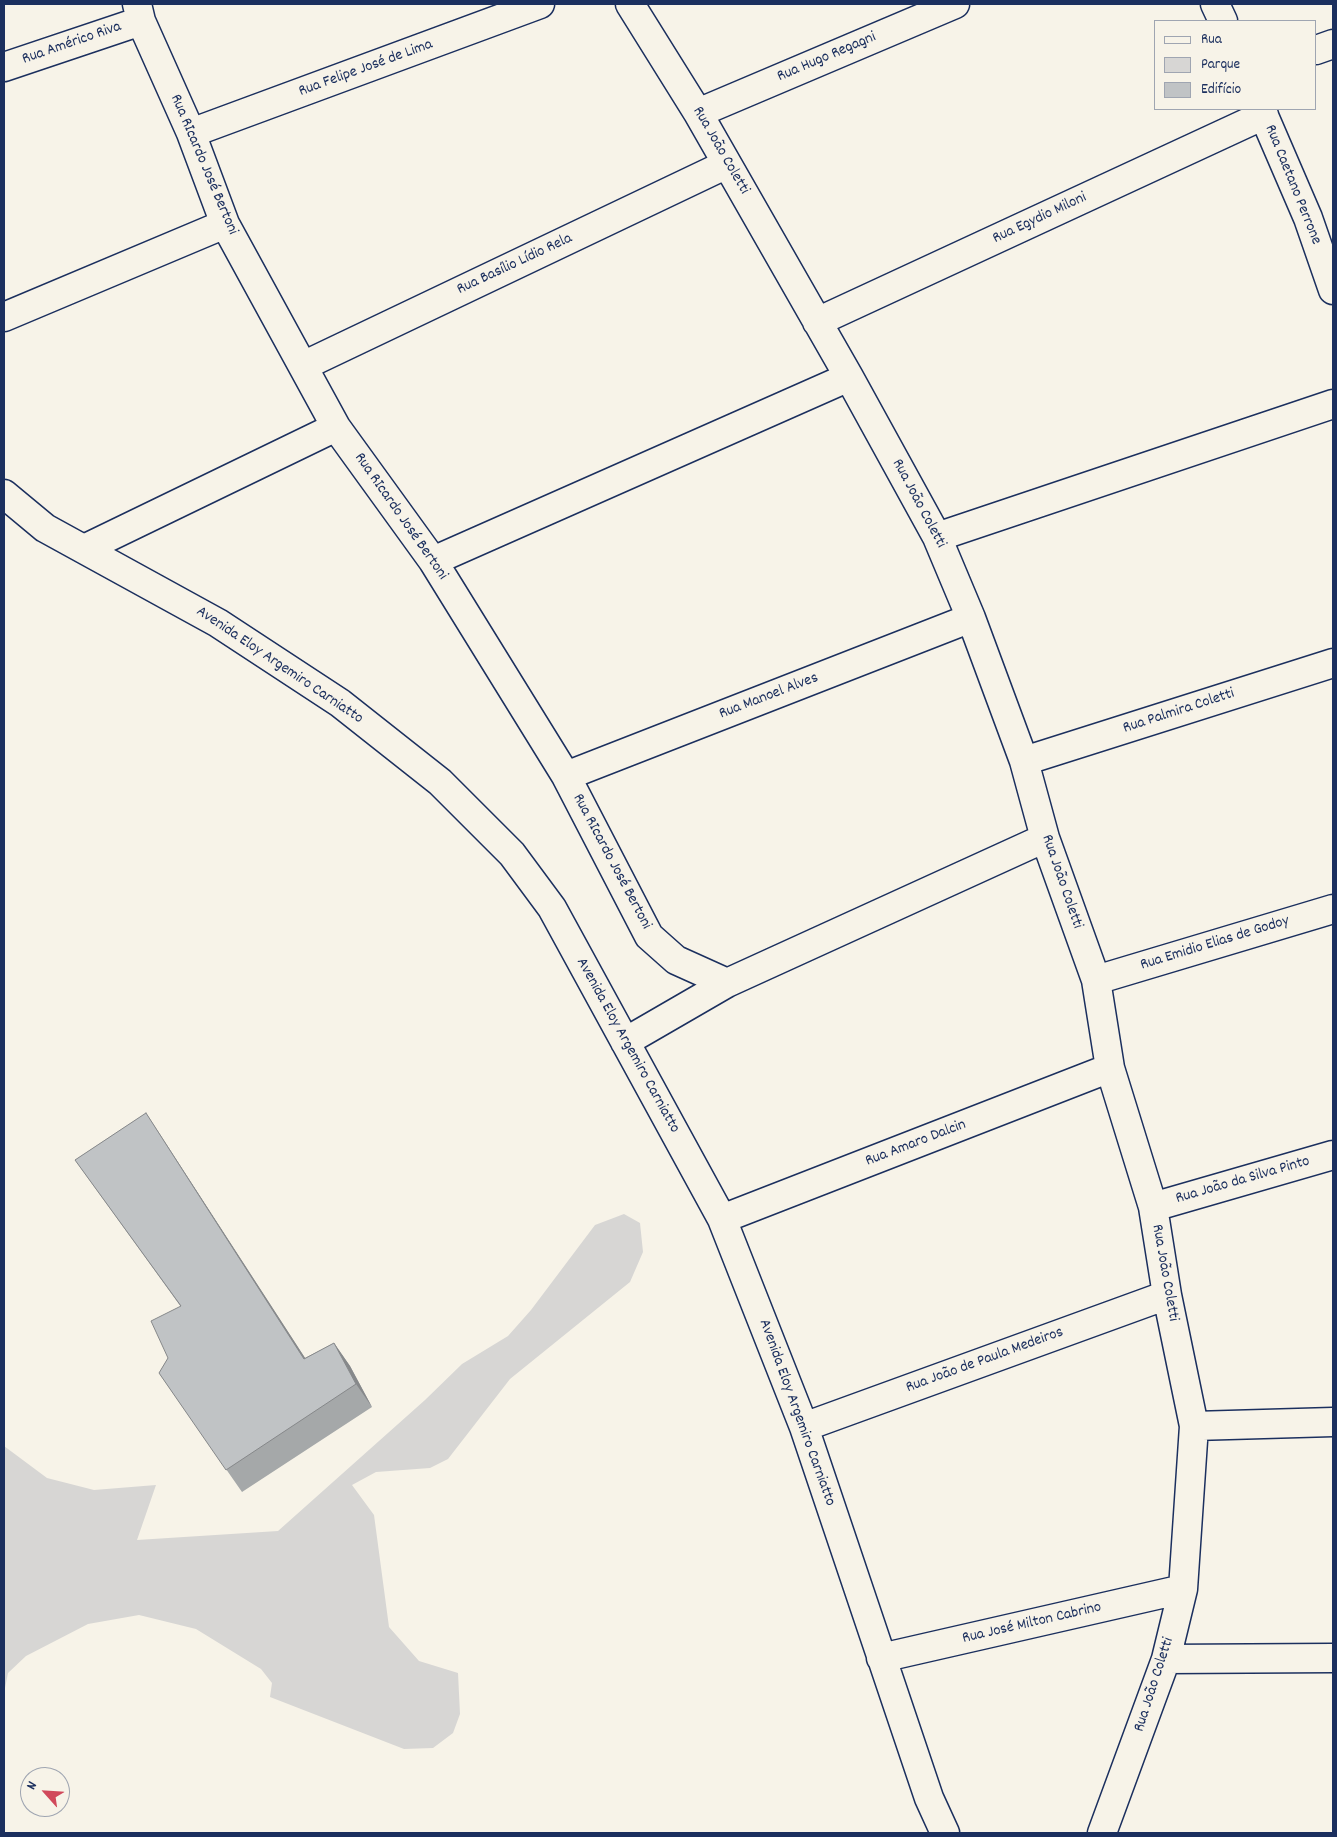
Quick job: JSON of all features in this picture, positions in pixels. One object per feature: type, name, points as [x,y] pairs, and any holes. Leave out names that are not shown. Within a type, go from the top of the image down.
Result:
[{"type":"street","name":"Rua Felipe José de Lima","points":[[191,134],[540,4]]},
{"type":"street","name":"Rua João Coletti","points":[[630,4],[698,112],[937,536],[971,618],[1024,761],[1045,838],[1096,980],[1110,1068],[1153,1208],[1167,1295],[1194,1426],[1183,1589],[1166,1659],[1102,1833]]},
{"type":"street","name":"Rua Hugo Regagni","points":[[698,112],[955,4]]},
{"type":"street","points":[[1215,4],[1223,20]]},
{"type":"street","name":"Rua RIcardo José Bertoni","points":[[139,12],[191,134],[225,224],[336,427],[433,561],[566,776],[649,936],[676,960],[727,983]]},
{"type":"street","name":"Rua Américo Riva","points":[[4,68],[139,12]]},
{"type":"street","points":[[1317,50],[1333,44]]},
{"type":"street","name":"Rua Caetano Perrone","points":[[1262,112],[1308,218],[1333,290]]},
{"type":"street","name":"Rua Egydio Miloni","points":[[816,322],[1262,112]]},
{"type":"street","name":"Rua Basílio Lídio Rela","points":[[303,366],[727,164]]},
{"type":"street","points":[[4,317],[225,224]]},
{"type":"street","points":[[433,561],[849,377]]},
{"type":"street","points":[[937,536],[1333,404]]},
{"type":"street","points":[[84,549],[336,427]]},
{"type":"street","name":"Avenida Eloy Argemiro Carniatto","points":[[4,494],[45,528],[218,623],[340,703],[440,782],[512,854],[552,908],[722,1220],[804,1427],[928,1798],[945,1833]]},
{"type":"street","name":"Rua Manoel Alves","points":[[566,776],[971,618]]},
{"type":"street","name":"Rua Palmira Coletti","points":[[1024,761],[1333,663]]},
{"type":"street","points":[[625,1042],[727,983],[1045,838]]},
{"type":"street","name":"Rua Emidio Elias de Godoy","points":[[1096,980],[1333,909]]},
{"type":"street","name":"Rua Amaro Dalcin","points":[[722,1220],[1110,1068]]},
{"type":"street","name":"Rua João da Silva Pinto","points":[[1153,1208],[1333,1155]]},
{"type":"street","name":"Rua João de Paula Medeiros","points":[[804,1427],[1167,1295]]},
{"type":"street","points":[[1194,1426],[1333,1422]]},
{"type":"street","name":"Rua José Milton Cabrino","points":[[881,1658],[1183,1589]]},
{"type":"street","points":[[1166,1659],[1333,1658]]},
{"type":"green space","points":[[624,1214],[640,1223],[643,1252],[630,1282],[510,1379],[448,1459],[430,1468],[376,1472],[352,1485],[374,1515],[389,1627],[419,1661],[458,1673],[460,1714],[453,1733],[433,1748],[404,1749],[270,1697],[272,1683],[261,1669],[196,1629],[139,1615],[88,1624],[26,1656],[8,1673],[4,1693],[4,1446],[47,1478],[94,1490],[156,1485],[137,1540],[278,1531],[425,1400],[462,1364],[508,1336],[531,1310],[595,1225]]},
{"type":"building","points":[[146,1113],[304,1359],[334,1343],[356,1384],[226,1470],[159,1373],[168,1358],[151,1321],[181,1306],[75,1160]]}]
